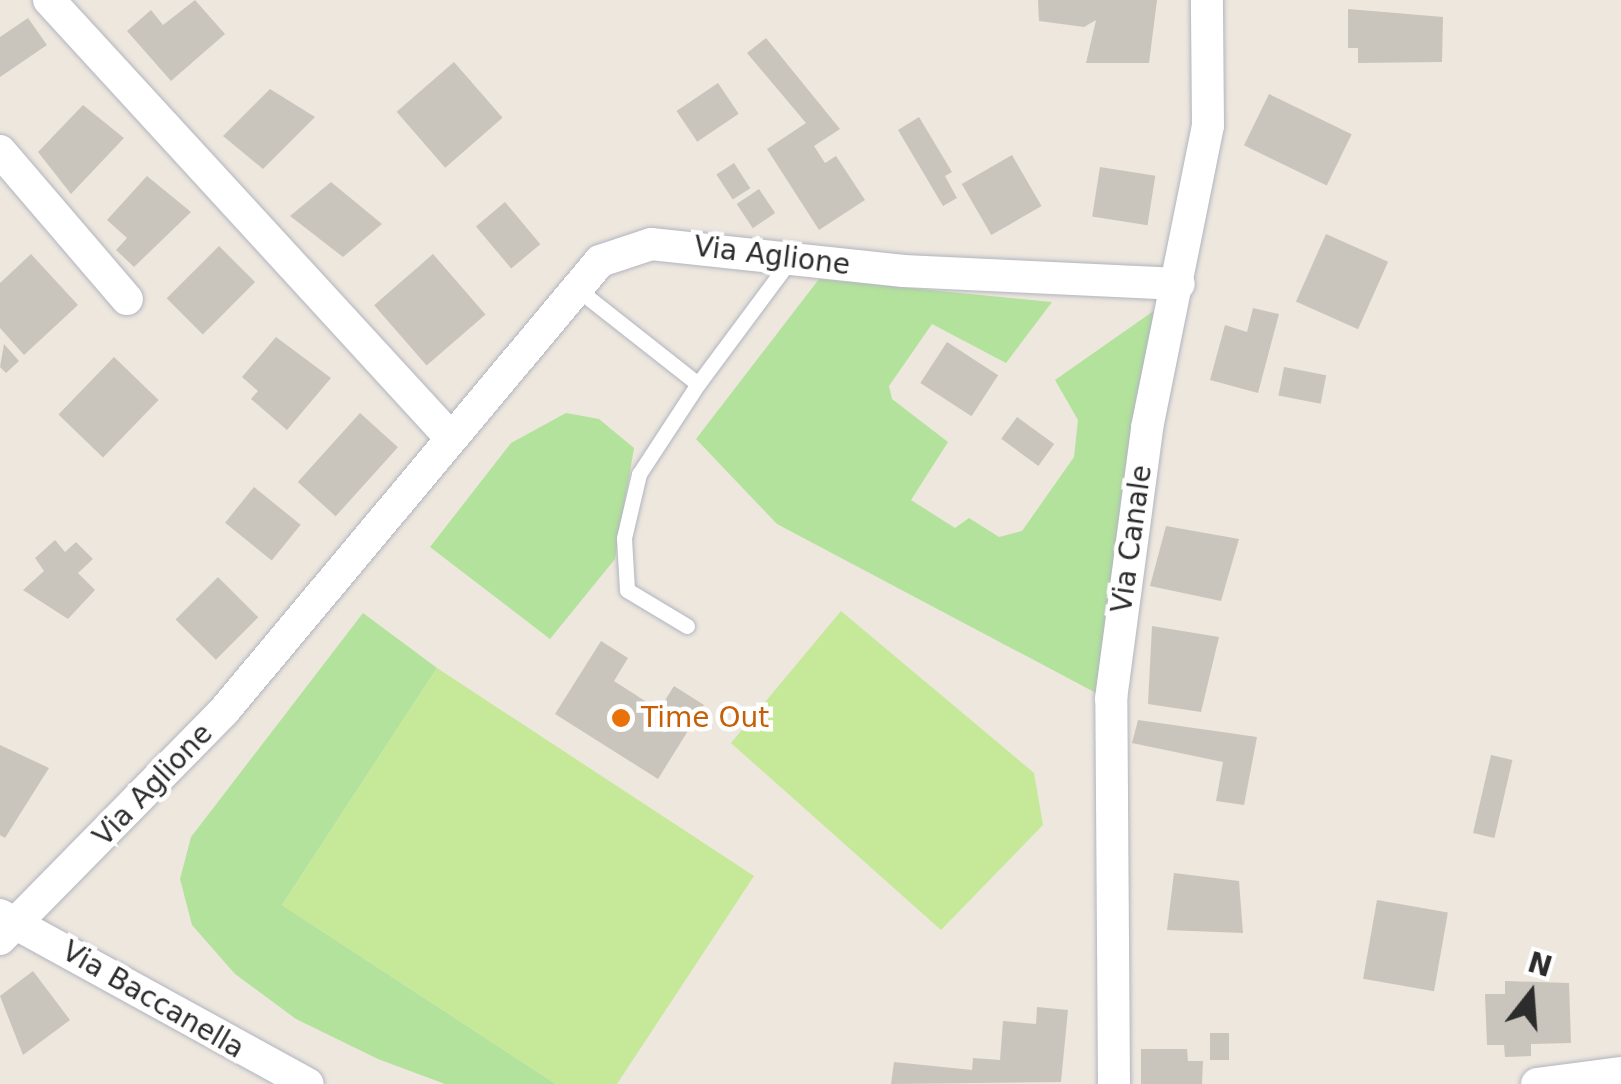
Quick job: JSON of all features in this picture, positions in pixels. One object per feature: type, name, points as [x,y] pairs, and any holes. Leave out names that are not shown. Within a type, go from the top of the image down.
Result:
[{"type":"street","name":"Via Canale","points":[[1114,1084],[1111,699],[1147,428],[1208,126],[1207,0]]},
{"type":"street","points":[[51,2],[450,438]]},
{"type":"street","points":[[0,151],[127,299]]},
{"type":"street","name":"Via Aglione","points":[[7,926],[224,711],[600,261],[651,244],[790,260],[1179,284]]},
{"type":"street","name":"Via Baccanella","points":[[7,926],[308,1084]]},
{"type":"street","points":[[1536,1084],[1621,1072]]},
{"type":"lane","points":[[686,626],[627,590],[624,538],[640,474],[698,384],[790,260]]},
{"type":"lane","points":[[576,288],[698,384]]},
{"type":"green space","points":[[819,279],[1052,302],[1006,363],[932,324],[889,386],[892,399],[948,442],[911,500],[955,528],[969,518],[999,537],[1022,531],[1074,457],[1078,420],[1055,380],[1155,310],[1098,694],[777,524],[696,439]]},
{"type":"green space","points":[[566,413],[599,419],[634,448],[615,559],[550,639],[430,547],[511,443]]},
{"type":"green space","points":[[841,611],[1034,773],[1043,825],[941,930],[731,743]]},
{"type":"green space","points":[[363,613],[437,668],[282,905],[556,1084],[445,1084],[378,1059],[296,1019],[235,974],[192,925],[180,879],[191,837]]},
{"type":"green space","points":[[437,668],[754,876],[617,1084],[556,1084],[282,905]]},
{"type":"building","points":[[195,0],[225,34],[171,81],[127,31],[151,10],[163,25]]},
{"type":"building","points":[[1038,0],[1157,0],[1149,63],[1086,63],[1096,20],[1084,27],[1039,21]]},
{"type":"building","points":[[1348,9],[1443,17],[1442,62],[1358,63],[1358,48],[1348,48]]},
{"type":"building","points":[[28,18],[47,45],[0,77],[0,37]]},
{"type":"building","points":[[766,38],[840,129],[814,146],[825,163],[836,156],[865,200],[819,230],[767,149],[806,123],[747,53]]},
{"type":"building","points":[[454,62],[503,118],[445,168],[397,112]]},
{"type":"building","points":[[718,83],[739,114],[697,142],[677,111]]},
{"type":"building","points":[[270,89],[315,117],[263,169],[223,136]]},
{"type":"building","points":[[1269,94],[1352,134],[1327,186],[1244,145]]},
{"type":"building","points":[[83,105],[124,138],[71,194],[38,152]]},
{"type":"building","points":[[919,117],[952,172],[945,176],[957,198],[943,206],[898,130]]},
{"type":"building","points":[[1012,155],[1042,206],[991,235],[962,184]]},
{"type":"building","points":[[734,163],[750,188],[733,200],[716,174]]},
{"type":"building","points":[[1100,167],[1155,176],[1147,225],[1092,216]]},
{"type":"building","points":[[147,176],[191,212],[134,267],[116,250],[127,238],[107,220]]},
{"type":"building","points":[[331,182],[382,224],[343,257],[290,216]]},
{"type":"building","points":[[759,189],[775,213],[753,228],[737,204]]},
{"type":"building","points":[[505,202],[540,244],[511,269],[476,226]]},
{"type":"building","points":[[1326,234],[1388,262],[1358,329],[1296,302]]},
{"type":"building","points":[[219,246],[255,282],[203,334],[167,298]]},
{"type":"building","points":[[31,254],[78,305],[24,355],[0,328],[0,283]]},
{"type":"building","points":[[433,254],[485,314],[427,366],[374,305]]},
{"type":"building","points":[[1253,308],[1279,314],[1258,393],[1210,380],[1225,325],[1247,332]]},
{"type":"building","points":[[276,337],[331,378],[287,430],[251,399],[258,391],[242,377]]},
{"type":"building","points":[[947,342],[998,375],[971,416],[920,383]]},
{"type":"building","points":[[4,344],[19,361],[6,373],[0,367]]},
{"type":"building","points":[[114,357],[159,400],[103,458],[58,415]]},
{"type":"building","points":[[1284,367],[1326,375],[1321,404],[1278,395]]},
{"type":"building","points":[[360,413],[398,447],[336,516],[298,482]]},
{"type":"building","points":[[1017,417],[1054,444],[1038,466],[1001,439]]},
{"type":"building","points":[[254,487],[301,525],[272,561],[225,523]]},
{"type":"building","points":[[1166,526],[1239,539],[1221,601],[1150,586]]},
{"type":"building","points":[[55,540],[65,552],[76,542],[93,559],[78,573],[95,590],[68,619],[23,590],[44,571],[35,558]]},
{"type":"building","points":[[218,577],[258,617],[216,660],[176,619]]},
{"type":"building","points":[[1152,626],[1219,637],[1201,712],[1148,704]]},
{"type":"building","points":[[601,641],[628,658],[614,681],[659,710],[674,686],[704,705],[658,779],[555,714]]},
{"type":"building","points":[[1138,720],[1257,737],[1244,805],[1216,801],[1223,762],[1132,743]]},
{"type":"building","points":[[0,745],[49,768],[5,838],[0,835]]},
{"type":"building","points":[[1491,755],[1512,760],[1494,838],[1473,833]]},
{"type":"building","points":[[1174,873],[1239,881],[1243,933],[1167,930]]},
{"type":"building","points":[[1377,900],[1448,913],[1434,991],[1363,979]]},
{"type":"building","points":[[33,971],[70,1020],[23,1055],[0,996]]},
{"type":"building","points":[[1505,981],[1569,983],[1571,1043],[1531,1044],[1531,1056],[1505,1057],[1504,1045],[1487,1045],[1485,994],[1505,994]]},
{"type":"building","points":[[1037,1007],[1068,1010],[1061,1082],[891,1084],[894,1062],[972,1070],[973,1058],[1000,1060],[1003,1021],[1036,1024]]},
{"type":"building","points":[[1210,1033],[1229,1033],[1229,1060],[1210,1060]]},
{"type":"building","points":[[1141,1049],[1187,1049],[1188,1061],[1203,1061],[1202,1084],[1141,1084]]},
{"type":"place","name":"Time Out","points":[[621,718]]}]
